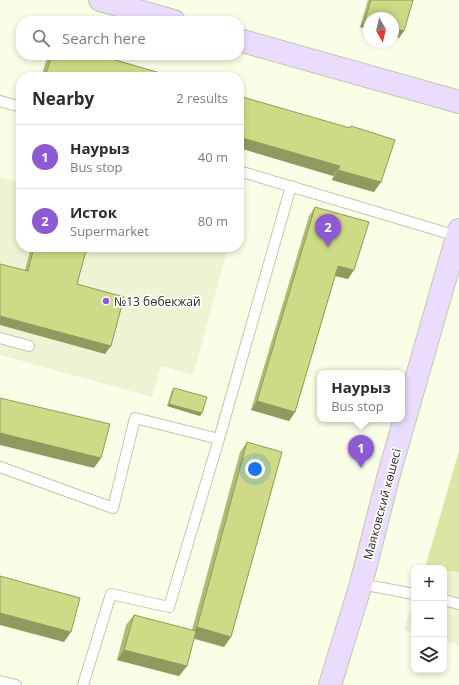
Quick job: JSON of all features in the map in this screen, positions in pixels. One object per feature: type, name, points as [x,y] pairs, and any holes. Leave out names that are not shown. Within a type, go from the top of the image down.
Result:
[{"type":"main road","points":[[100,0],[156,16]]},
{"type":"main road","points":[[244,41],[459,102]]},
{"type":"main road","name":"Маяковский көшесі","points":[[405,418],[458,233]]},
{"type":"main road","name":"Маяковский көшесі","points":[[330,685],[361,584],[404,422]]},
{"type":"lane","points":[[0,101],[16,106]]},
{"type":"lane","points":[[244,172],[458,233]]},
{"type":"lane","points":[[83,685],[111,594],[169,607],[220,439],[291,186]]},
{"type":"lane","points":[[0,338],[29,346]]},
{"type":"lane","points":[[0,467],[113,508],[135,418],[220,439]]},
{"type":"lane","points":[[361,584],[411,593]]},
{"type":"lane","points":[[447,601],[459,604]]},
{"type":"lane","points":[[0,681],[16,685]]},
{"type":"shaded area","name":"№13 бөбекжай","points":[[0,177],[16,182],[16,252],[227,252],[193,375],[161,366],[152,397],[0,355]]},
{"type":"shaded area","points":[[459,451],[459,645],[447,642],[447,565],[426,565]]},
{"type":"shaded area","points":[[411,610],[411,631],[404,630]]},
{"type":"green space","points":[[459,451],[459,572],[447,570],[447,565],[426,565]]},
{"type":"building","points":[[371,0],[413,0],[404,31],[399,30],[399,12],[367,12]]},
{"type":"building","points":[[50,60],[115,60],[157,72],[47,72]]},
{"type":"building","points":[[244,97],[350,128],[351,126],[395,140],[381,182],[338,170],[340,166],[244,138]]},
{"type":"building","points":[[315,207],[369,222],[354,270],[338,266],[295,412],[257,401]]},
{"type":"building","points":[[33,252],[86,252],[77,284],[124,297],[111,346],[0,316],[0,264],[28,271]]},
{"type":"building","points":[[174,388],[207,397],[202,413],[169,404]]},
{"type":"building","points":[[0,398],[110,424],[101,458],[0,433]]},
{"type":"building","points":[[247,442],[282,452],[231,637],[197,627]]},
{"type":"building","points":[[0,576],[80,598],[71,632],[0,613]]},
{"type":"building","points":[[134,615],[196,631],[187,666],[124,650]]},
{"type":"place","name":"Исток","points":[[328,247]]},
{"type":"place","name":"№13 бөбекжай","points":[[106,301]]},
{"type":"place","name":"Наурыз","points":[[361,468]]}]
